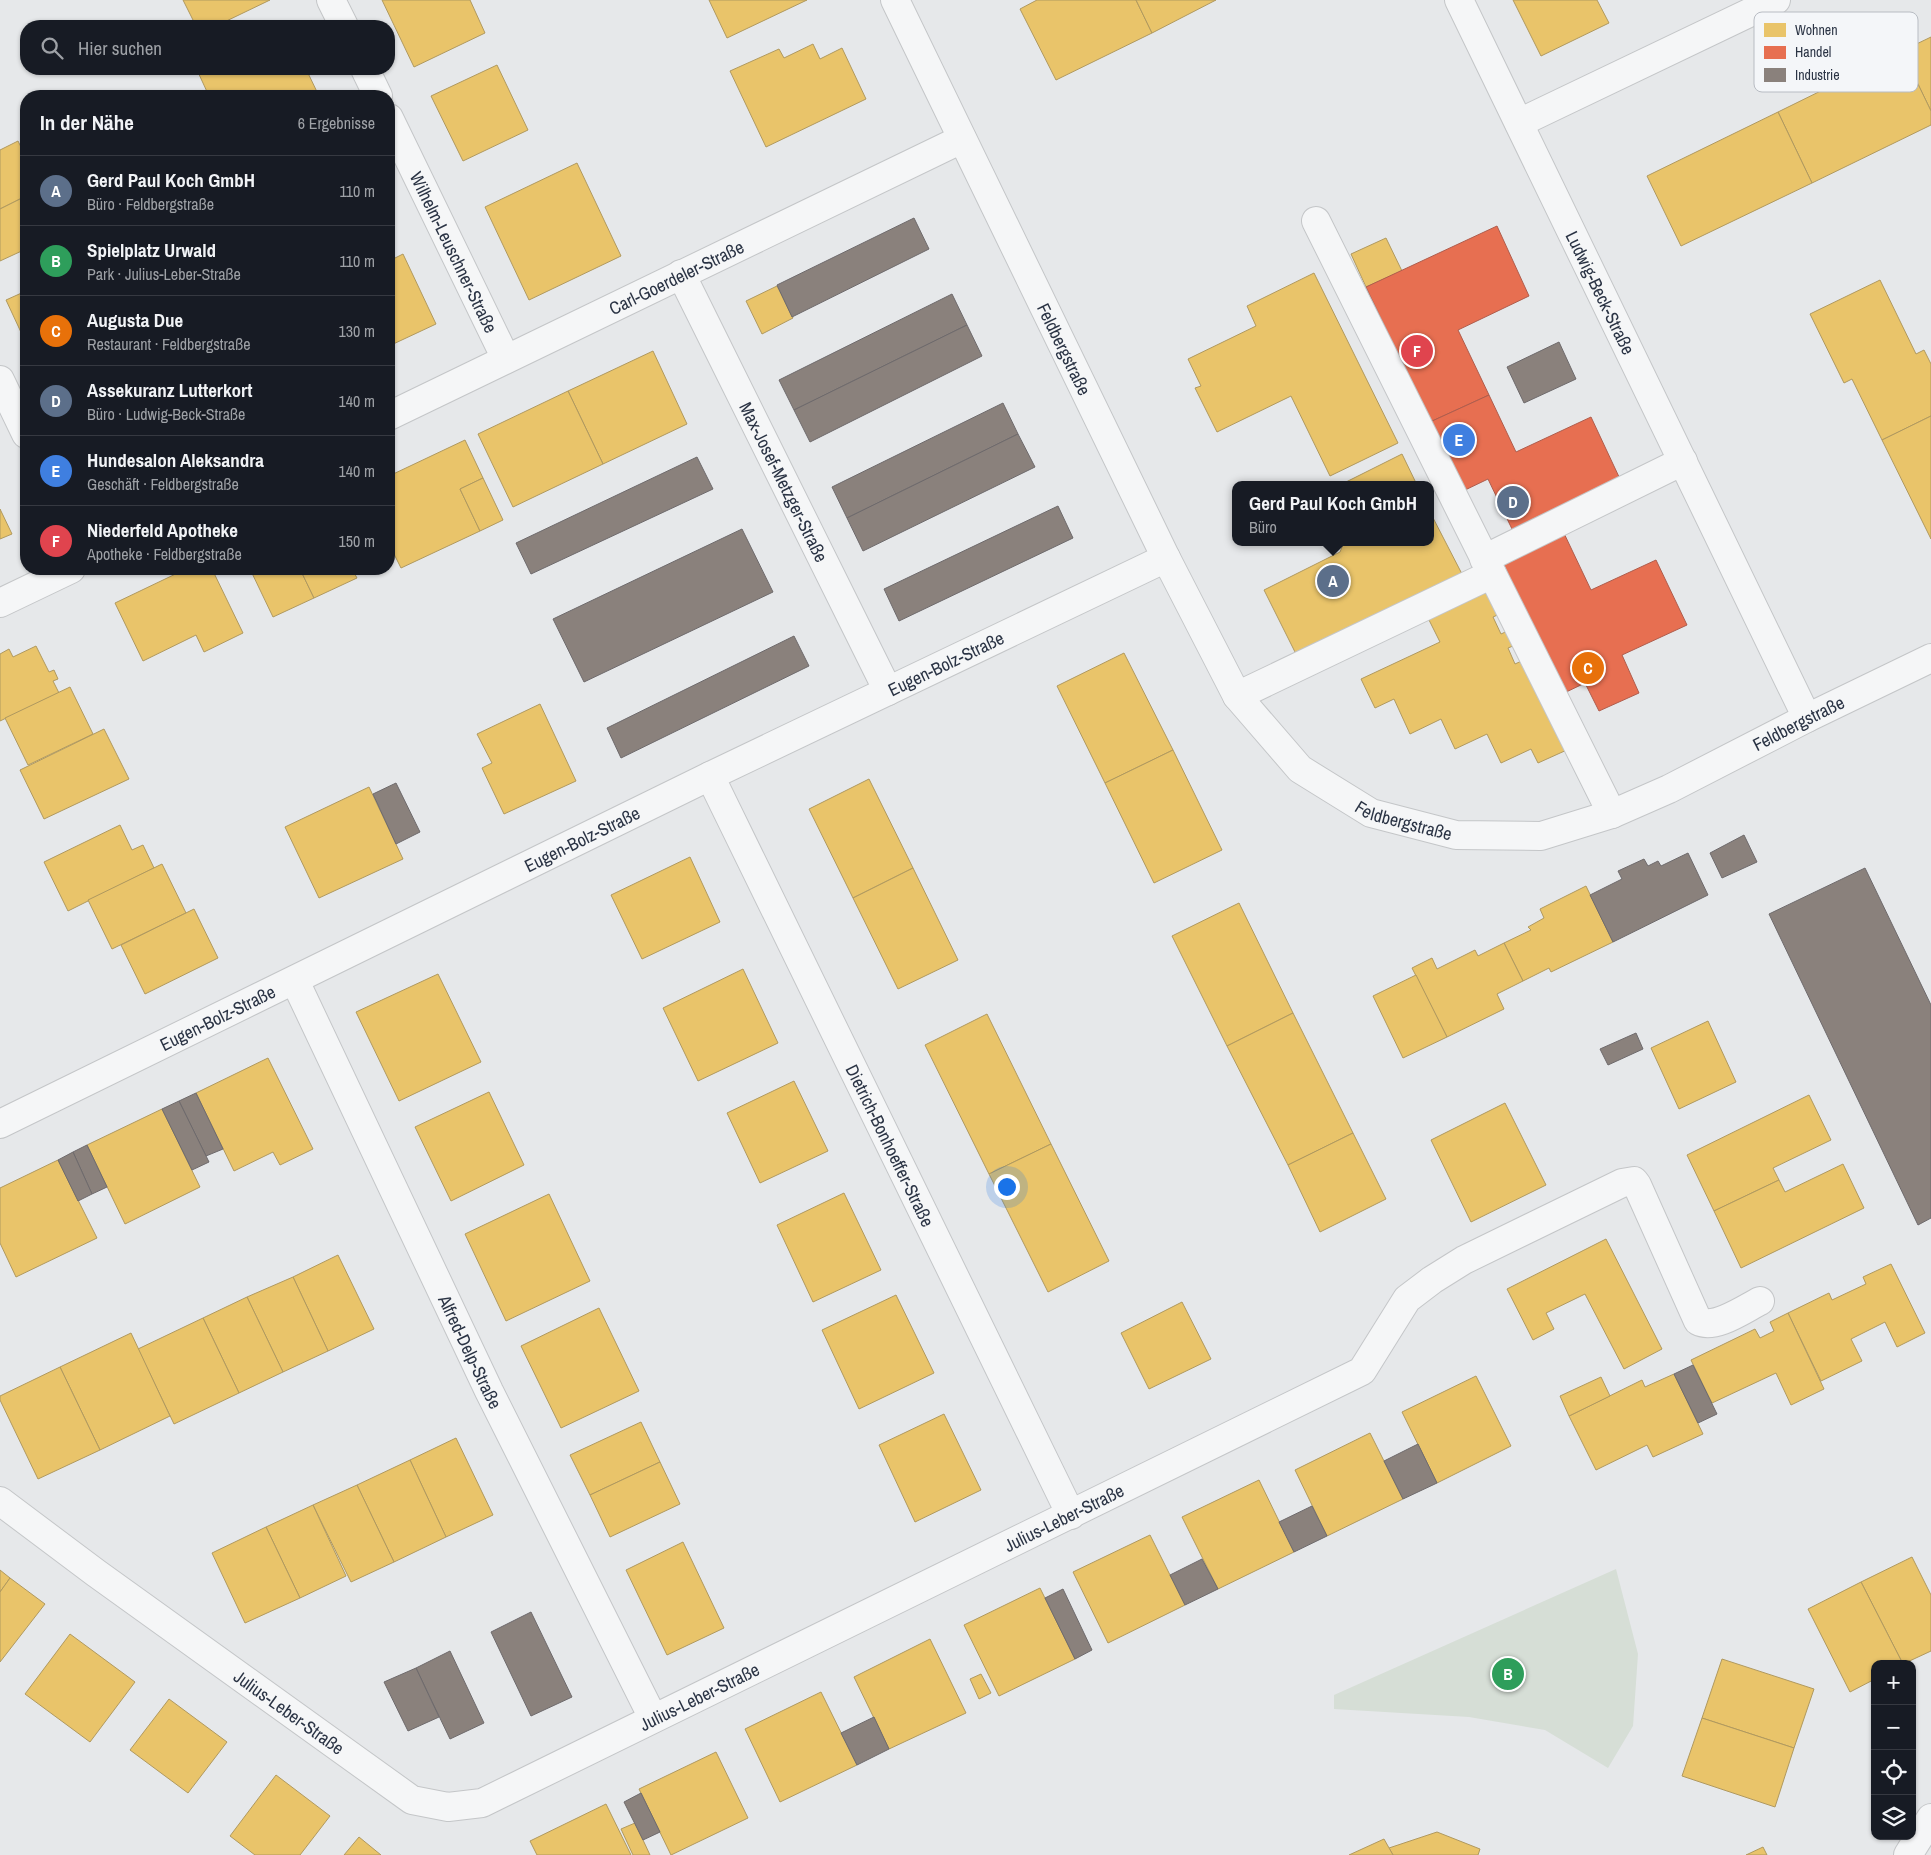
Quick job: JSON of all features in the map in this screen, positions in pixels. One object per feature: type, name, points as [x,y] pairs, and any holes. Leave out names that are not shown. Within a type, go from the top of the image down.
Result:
[{"type":"street","points":[[331,0],[341,20]]},
{"type":"street","name":"Feldbergstraße","points":[[895,0],[1166,558],[1237,696],[1300,769],[1371,813],[1456,835],[1540,836],[1612,814],[1669,789],[1807,718],[1931,658]]},
{"type":"street","name":"Ludwig-Beck-Straße","points":[[1459,0],[1807,718]]},
{"type":"street","points":[[1519,123],[1776,0]]},
{"type":"street","points":[[368,75],[375,90]]},
{"type":"street","name":"Wilhelm-Leuschner-Straße","points":[[395,130],[506,359]]},
{"type":"street","name":"Carl-Goerdeler-Straße","points":[[395,413],[962,139]]},
{"type":"street","points":[[1316,221],[1612,814]]},
{"type":"street","name":"Max-Josef-Metzger-Straße","points":[[681,274],[888,691]]},
{"type":"street","points":[[0,380],[20,422]]},
{"type":"street","points":[[1237,696],[1488,566],[1683,461]]},
{"type":"street","name":"Eugen-Bolz-Straße","points":[[0,1124],[710,776],[1166,558]]},
{"type":"street","points":[[0,603],[58,575]]},
{"type":"street","name":"Dietrich-Bonhoeffer-Straße","points":[[710,776],[1071,1515]]},
{"type":"street","name":"Alfred-Delp-Straße","points":[[295,980],[489,1392],[654,1718]]},
{"type":"street","name":"Julius-Leber-Straße","points":[[0,1502],[96,1574],[412,1800],[448,1807],[482,1803],[1362,1371],[1407,1300],[1432,1280],[1464,1260],[1622,1182],[1634,1181],[1641,1192],[1698,1321],[1710,1324],[1731,1316],[1760,1301]]},
{"type":"street","points":[[1908,1855],[1931,1818]]},
{"type":"shaded area","points":[[1616,1569],[1638,1654],[1633,1726],[1608,1768],[1545,1730],[1469,1717],[1334,1709],[1334,1695]]},
{"type":"building: Wohnen","points":[[183,0],[270,0],[228,20],[193,20]]},
{"type":"building: Wohnen","points":[[382,0],[470,0],[485,33],[414,67],[395,27],[395,20],[392,20]]},
{"type":"building: Wohnen","points":[[709,0],[807,0],[727,38]]},
{"type":"building: Wohnen","points":[[1037,0],[1136,0],[1152,33],[1056,80],[1020,9]]},
{"type":"building: Wohnen","points":[[1136,0],[1216,0],[1152,33]]},
{"type":"building: Wohnen","points":[[1513,0],[1597,0],[1609,23],[1541,56]]},
{"type":"building: Wohnen","points":[[1931,37],[1931,111],[1918,84],[1918,43]]},
{"type":"building: Wohnen","points":[[813,44],[820,59],[842,48],[866,99],[766,147],[730,71],[779,49],[784,58]]},
{"type":"building: Wohnen","points":[[497,65],[528,130],[463,161],[431,96]]},
{"type":"building: Wohnen","points":[[199,75],[309,75],[316,90],[206,90]]},
{"type":"building: Wohnen","points":[[1918,84],[1931,111],[1931,125],[1812,183],[1778,112],[1819,92],[1918,92]]},
{"type":"building: Wohnen","points":[[1778,112],[1812,183],[1681,246],[1647,176]]},
{"type":"building: Wohnen","points":[[18,141],[20,145],[20,199],[0,209],[0,150]]},
{"type":"building: Wohnen","points":[[577,163],[621,256],[529,300],[485,207]]},
{"type":"building: Wohnen","points":[[20,199],[20,252],[0,261],[0,209]]},
{"type":"building: Wohnen","points":[[1386,238],[1402,271],[1366,287],[1351,254]]},
{"type":"building: Wohnen","points":[[403,254],[436,324],[395,343],[395,258]]},
{"type":"building: Wohnen","points":[[1314,273],[1398,443],[1330,476],[1291,396],[1217,432],[1195,388],[1201,386],[1188,359],[1256,326],[1247,306]]},
{"type":"building: Wohnen","points":[[1880,280],[1916,354],[1924,350],[1931,364],[1931,416],[1882,440],[1852,379],[1844,383],[1810,314]]},
{"type":"building: Wohnen","points":[[777,286],[793,318],[762,334],[746,301]]},
{"type":"building: Wohnen","points":[[20,294],[20,330],[6,300]]},
{"type":"building: Wohnen","points":[[653,351],[687,424],[603,464],[568,391]]},
{"type":"building: Wohnen","points":[[568,391],[603,464],[513,507],[478,434]]},
{"type":"building: Wohnen","points":[[1931,416],[1931,539],[1882,440]]},
{"type":"building: Wohnen","points":[[465,440],[483,478],[460,489],[480,531],[401,568],[395,556],[395,473]]},
{"type":"building: Wohnen","points":[[1402,454],[1415,481],[1348,481]]},
{"type":"building: Wohnen","points":[[483,478],[503,520],[480,531],[460,489]]},
{"type":"building: Wohnen","points":[[0,509],[12,534],[0,539]]},
{"type":"building: Wohnen","points":[[1434,520],[1462,574],[1297,656],[1264,590],[1340,552],[1342,546],[1434,546]]},
{"type":"building: Wohnen","points":[[173,575],[215,575],[243,633],[204,652],[196,635],[143,661],[115,603]]},
{"type":"building: Wohnen","points":[[253,575],[303,575],[314,598],[273,617]]},
{"type":"building: Wohnen","points":[[303,575],[355,575],[357,578],[314,598]]},
{"type":"building: Wohnen","points":[[1491,586],[1504,612],[1493,617],[1501,634],[1512,629],[1518,644],[1508,648],[1515,664],[1526,659],[1569,749],[1538,763],[1531,749],[1501,763],[1487,734],[1455,749],[1441,719],[1410,734],[1394,699],[1375,708],[1361,679],[1440,642],[1427,616]]},
{"type":"building: Wohnen","points":[[36,646],[49,672],[54,670],[58,679],[53,681],[59,693],[0,721],[0,654],[9,649],[13,657]]},
{"type":"building: Wohnen","points":[[1124,653],[1173,750],[1105,783],[1057,686]]},
{"type":"building: Wohnen","points":[[70,687],[93,734],[28,765],[5,718]]},
{"type":"building: Wohnen","points":[[540,704],[576,781],[504,814],[482,768],[492,763],[477,734]]},
{"type":"building: Wohnen","points":[[104,729],[129,779],[44,819],[20,770]]},
{"type":"building: Wohnen","points":[[1173,750],[1222,850],[1154,883],[1105,783]]},
{"type":"building: Wohnen","points":[[869,779],[913,868],[853,898],[809,809]]},
{"type":"building: Wohnen","points":[[369,787],[403,859],[319,898],[285,827]]},
{"type":"building: Wohnen","points":[[120,825],[132,850],[143,845],[154,868],[68,911],[44,862]]},
{"type":"building: Wohnen","points":[[690,857],[720,922],[642,959],[611,895]]},
{"type":"building: Wohnen","points":[[162,864],[186,913],[112,949],[88,900]]},
{"type":"building: Wohnen","points":[[913,868],[958,960],[898,989],[853,898]]},
{"type":"building: Wohnen","points":[[1586,886],[1613,942],[1551,972],[1549,968],[1523,981],[1504,943],[1531,930],[1528,927],[1544,918],[1540,909]]},
{"type":"building: Wohnen","points":[[1239,903],[1293,1013],[1227,1046],[1172,936]]},
{"type":"building: Wohnen","points":[[194,909],[218,958],[145,994],[121,945]]},
{"type":"building: Wohnen","points":[[1504,943],[1523,981],[1497,994],[1504,1009],[1447,1037],[1412,968],[1432,958],[1437,969],[1475,950],[1478,956]]},
{"type":"building: Wohnen","points":[[743,969],[778,1043],[698,1081],[663,1008]]},
{"type":"building: Wohnen","points":[[438,974],[481,1062],[399,1101],[356,1012]]},
{"type":"building: Wohnen","points":[[1416,975],[1447,1037],[1403,1058],[1373,996]]},
{"type":"building: Wohnen","points":[[1293,1013],[1353,1133],[1288,1165],[1227,1046]]},
{"type":"building: Wohnen","points":[[987,1014],[1051,1144],[989,1174],[925,1045]]},
{"type":"building: Wohnen","points":[[1708,1021],[1736,1082],[1679,1109],[1651,1048]]},
{"type":"building: Wohnen","points":[[268,1058],[313,1149],[280,1165],[273,1152],[234,1171],[196,1093]]},
{"type":"building: Wohnen","points":[[794,1081],[828,1151],[760,1183],[727,1113]]},
{"type":"building: Wohnen","points":[[489,1092],[524,1165],[451,1201],[415,1127]]},
{"type":"building: Wohnen","points":[[1809,1095],[1831,1140],[1773,1168],[1779,1180],[1714,1211],[1687,1155]]},
{"type":"building: Wohnen","points":[[1505,1103],[1546,1185],[1471,1222],[1431,1140]]},
{"type":"building: Wohnen","points":[[162,1109],[200,1187],[125,1224],[87,1145]]},
{"type":"building: Wohnen","points":[[1353,1133],[1386,1199],[1320,1232],[1288,1165]]},
{"type":"building: Wohnen","points":[[1051,1144],[1109,1261],[1048,1292],[989,1174]]},
{"type":"building: Wohnen","points":[[58,1160],[97,1238],[16,1277],[0,1243],[0,1188]]},
{"type":"building: Wohnen","points":[[1843,1164],[1864,1208],[1741,1268],[1714,1211],[1779,1180],[1785,1192]]},
{"type":"building: Wohnen","points":[[844,1193],[881,1270],[813,1302],[777,1225]]},
{"type":"building: Wohnen","points":[[549,1194],[590,1281],[506,1321],[465,1234]]},
{"type":"building: Wohnen","points":[[1606,1239],[1662,1349],[1624,1369],[1585,1294],[1546,1313],[1554,1329],[1533,1340],[1507,1289]]},
{"type":"building: Wohnen","points":[[338,1255],[374,1329],[328,1351],[293,1277]]},
{"type":"building: Wohnen","points":[[1891,1264],[1925,1333],[1897,1347],[1885,1322],[1851,1339],[1862,1361],[1821,1381],[1788,1313],[1829,1293],[1832,1300],[1866,1284],[1863,1277]]},
{"type":"building: Wohnen","points":[[293,1277],[328,1351],[283,1372],[247,1297]]},
{"type":"building: Wohnen","points":[[896,1295],[934,1373],[859,1409],[822,1330]]},
{"type":"building: Wohnen","points":[[247,1297],[283,1372],[239,1393],[203,1318]]},
{"type":"building: Wohnen","points":[[1182,1302],[1211,1359],[1149,1389],[1121,1333]]},
{"type":"building: Wohnen","points":[[599,1308],[639,1391],[561,1428],[521,1346]]},
{"type":"building: Wohnen","points":[[1788,1313],[1824,1389],[1791,1405],[1776,1373],[1712,1403],[1691,1360],[1755,1329],[1760,1338],[1774,1331],[1770,1322]]},
{"type":"building: Wohnen","points":[[203,1318],[239,1393],[174,1424],[138,1349]]},
{"type":"building: Wohnen","points":[[131,1333],[170,1416],[100,1450],[60,1367]]},
{"type":"building: Wohnen","points":[[60,1367],[100,1450],[38,1479],[0,1400],[0,1396]]},
{"type":"building: Wohnen","points":[[1674,1374],[1703,1434],[1653,1457],[1647,1445],[1596,1470],[1569,1416],[1642,1380],[1645,1387]]},
{"type":"building: Wohnen","points":[[1476,1376],[1511,1446],[1437,1483],[1402,1412]]},
{"type":"building: Wohnen","points":[[1601,1377],[1610,1396],[1569,1416],[1560,1396]]},
{"type":"building: Wohnen","points":[[944,1414],[981,1490],[915,1522],[879,1445]]},
{"type":"building: Wohnen","points":[[641,1422],[660,1462],[590,1495],[570,1455]]},
{"type":"building: Wohnen","points":[[1370,1433],[1403,1499],[1327,1536],[1295,1470]]},
{"type":"building: Wohnen","points":[[456,1438],[493,1515],[446,1537],[410,1460]]},
{"type":"building: Wohnen","points":[[410,1460],[446,1537],[394,1562],[357,1485]]},
{"type":"building: Wohnen","points":[[660,1462],[680,1504],[610,1537],[590,1495]]},
{"type":"building: Wohnen","points":[[1259,1480],[1294,1552],[1218,1589],[1182,1517]]},
{"type":"building: Wohnen","points":[[357,1485],[394,1562],[351,1582],[313,1505]]},
{"type":"building: Wohnen","points":[[313,1505],[346,1576],[300,1598],[266,1527]]},
{"type":"building: Wohnen","points":[[266,1527],[300,1598],[245,1623],[212,1553]]},
{"type":"building: Wohnen","points":[[1150,1535],[1185,1605],[1108,1643],[1073,1572]]},
{"type":"building: Wohnen","points":[[683,1542],[724,1628],[667,1655],[626,1570]]},
{"type":"building: Wohnen","points":[[1912,1557],[1931,1595],[1931,1651],[1912,1660],[1901,1660],[1861,1582]]},
{"type":"building: Wohnen","points":[[0,1570],[10,1578],[0,1592]]},
{"type":"building: Wohnen","points":[[10,1578],[45,1604],[0,1662],[0,1592]]},
{"type":"building: Wohnen","points":[[1861,1582],[1901,1660],[1871,1660],[1871,1681],[1850,1692],[1808,1609]]},
{"type":"building: Wohnen","points":[[1040,1588],[1075,1659],[999,1696],[964,1625]]},
{"type":"building: Wohnen","points":[[70,1634],[135,1682],[90,1742],[25,1694]]},
{"type":"building: Wohnen","points":[[930,1639],[966,1713],[889,1749],[854,1677]]},
{"type":"building: Wohnen","points":[[1722,1659],[1814,1689],[1794,1748],[1702,1718]]},
{"type":"building: Wohnen","points":[[981,1674],[991,1693],[979,1699],[970,1679]]},
{"type":"building: Wohnen","points":[[821,1692],[857,1765],[780,1802],[745,1729]]},
{"type":"building: Wohnen","points":[[169,1699],[227,1742],[188,1793],[130,1750]]},
{"type":"building: Wohnen","points":[[1702,1718],[1794,1748],[1775,1807],[1682,1776]]},
{"type":"building: Wohnen","points":[[716,1752],[748,1818],[671,1855],[639,1789]]},
{"type":"building: Wohnen","points":[[276,1775],[330,1816],[300,1855],[255,1855],[230,1836]]},
{"type":"building: Wohnen","points":[[606,1804],[631,1855],[537,1855],[530,1841]]},
{"type":"building: Wohnen","points":[[635,1823],[650,1855],[633,1855],[621,1829]]},
{"type":"building: Wohnen","points":[[1437,1832],[1480,1849],[1478,1855],[1393,1855],[1389,1848]]},
{"type":"building: Wohnen","points":[[359,1837],[381,1855],[344,1855]]},
{"type":"building: Wohnen","points":[[1384,1839],[1393,1855],[1349,1855]]},
{"type":"building: Wohnen","points":[[1763,1847],[1767,1855],[1746,1855]]},
{"type":"building: Handel","points":[[1497,226],[1529,296],[1458,330],[1489,395],[1430,422],[1366,287]]},
{"type":"building: Handel","points":[[1489,395],[1516,452],[1591,417],[1620,479],[1512,529],[1488,479],[1463,491],[1430,422]]},
{"type":"building: Handel","points":[[1561,527],[1591,590],[1656,560],[1687,625],[1622,655],[1639,693],[1599,711],[1585,683],[1562,694],[1497,557]]},
{"type":"building: Industrie","points":[[914,218],[929,249],[792,317],[777,285]]},
{"type":"building: Industrie","points":[[952,294],[967,325],[794,410],[779,380]]},
{"type":"building: Industrie","points":[[967,325],[982,356],[810,442],[794,410]]},
{"type":"building: Industrie","points":[[1559,342],[1576,379],[1524,403],[1507,367]]},
{"type":"building: Industrie","points":[[1003,403],[1018,434],[847,518],[832,487]]},
{"type":"building: Industrie","points":[[1018,434],[1035,467],[863,551],[847,518]]},
{"type":"building: Industrie","points":[[697,457],[713,489],[531,574],[516,543]]},
{"type":"building: Industrie","points":[[1058,506],[1073,538],[899,621],[884,589]]},
{"type":"building: Industrie","points":[[742,529],[773,592],[584,682],[553,619]]},
{"type":"building: Industrie","points":[[794,636],[809,666],[621,758],[607,728]]},
{"type":"building: Industrie","points":[[396,783],[420,832],[396,844],[373,794]]},
{"type":"building: Industrie","points":[[1744,835],[1757,862],[1722,878],[1710,853]]},
{"type":"building: Industrie","points":[[1688,853],[1708,895],[1613,942],[1590,895],[1622,879],[1618,871],[1644,859],[1648,866],[1658,861],[1661,866]]},
{"type":"building: Industrie","points":[[1865,868],[1931,1005],[1931,1218],[1918,1225],[1769,914]]},
{"type":"building: Industrie","points":[[1636,1033],[1643,1049],[1608,1065],[1600,1049]]},
{"type":"building: Industrie","points":[[196,1093],[223,1149],[206,1156],[179,1101]]},
{"type":"building: Industrie","points":[[179,1101],[209,1162],[192,1170],[162,1109]]},
{"type":"building: Industrie","points":[[87,1145],[107,1187],[92,1194],[73,1152]]},
{"type":"building: Industrie","points":[[73,1152],[92,1194],[78,1201],[58,1160]]},
{"type":"building: Industrie","points":[[1693,1365],[1717,1414],[1698,1423],[1674,1374]]},
{"type":"building: Industrie","points":[[1418,1444],[1437,1483],[1403,1499],[1384,1461]]},
{"type":"building: Industrie","points":[[1312,1506],[1327,1536],[1294,1552],[1279,1522]]},
{"type":"building: Industrie","points":[[1202,1559],[1218,1589],[1185,1605],[1170,1575]]},
{"type":"building: Industrie","points":[[1063,1589],[1092,1650],[1075,1659],[1045,1598]]},
{"type":"building: Industrie","points":[[531,1612],[572,1697],[531,1716],[491,1632]]},
{"type":"building: Industrie","points":[[450,1651],[484,1723],[450,1739],[416,1668]]},
{"type":"building: Industrie","points":[[416,1668],[439,1717],[408,1731],[384,1682]]},
{"type":"building: Industrie","points":[[874,1717],[889,1749],[857,1765],[841,1733]]},
{"type":"building: Industrie","points":[[641,1793],[660,1832],[643,1840],[624,1802]]},
{"type":"place","name":"Niederfeld Apotheke","points":[[1417,351]]},
{"type":"place","name":"Hundesalon Aleksandra","points":[[1459,440]]},
{"type":"place","name":"Assekuranz Lutterkort","points":[[1513,502]]},
{"type":"place","name":"Gerd Paul Koch GmbH","points":[[1333,581]]},
{"type":"place","name":"Augusta Due","points":[[1588,668]]},
{"type":"place","name":"Spielplatz Urwald","points":[[1508,1674]]}]
